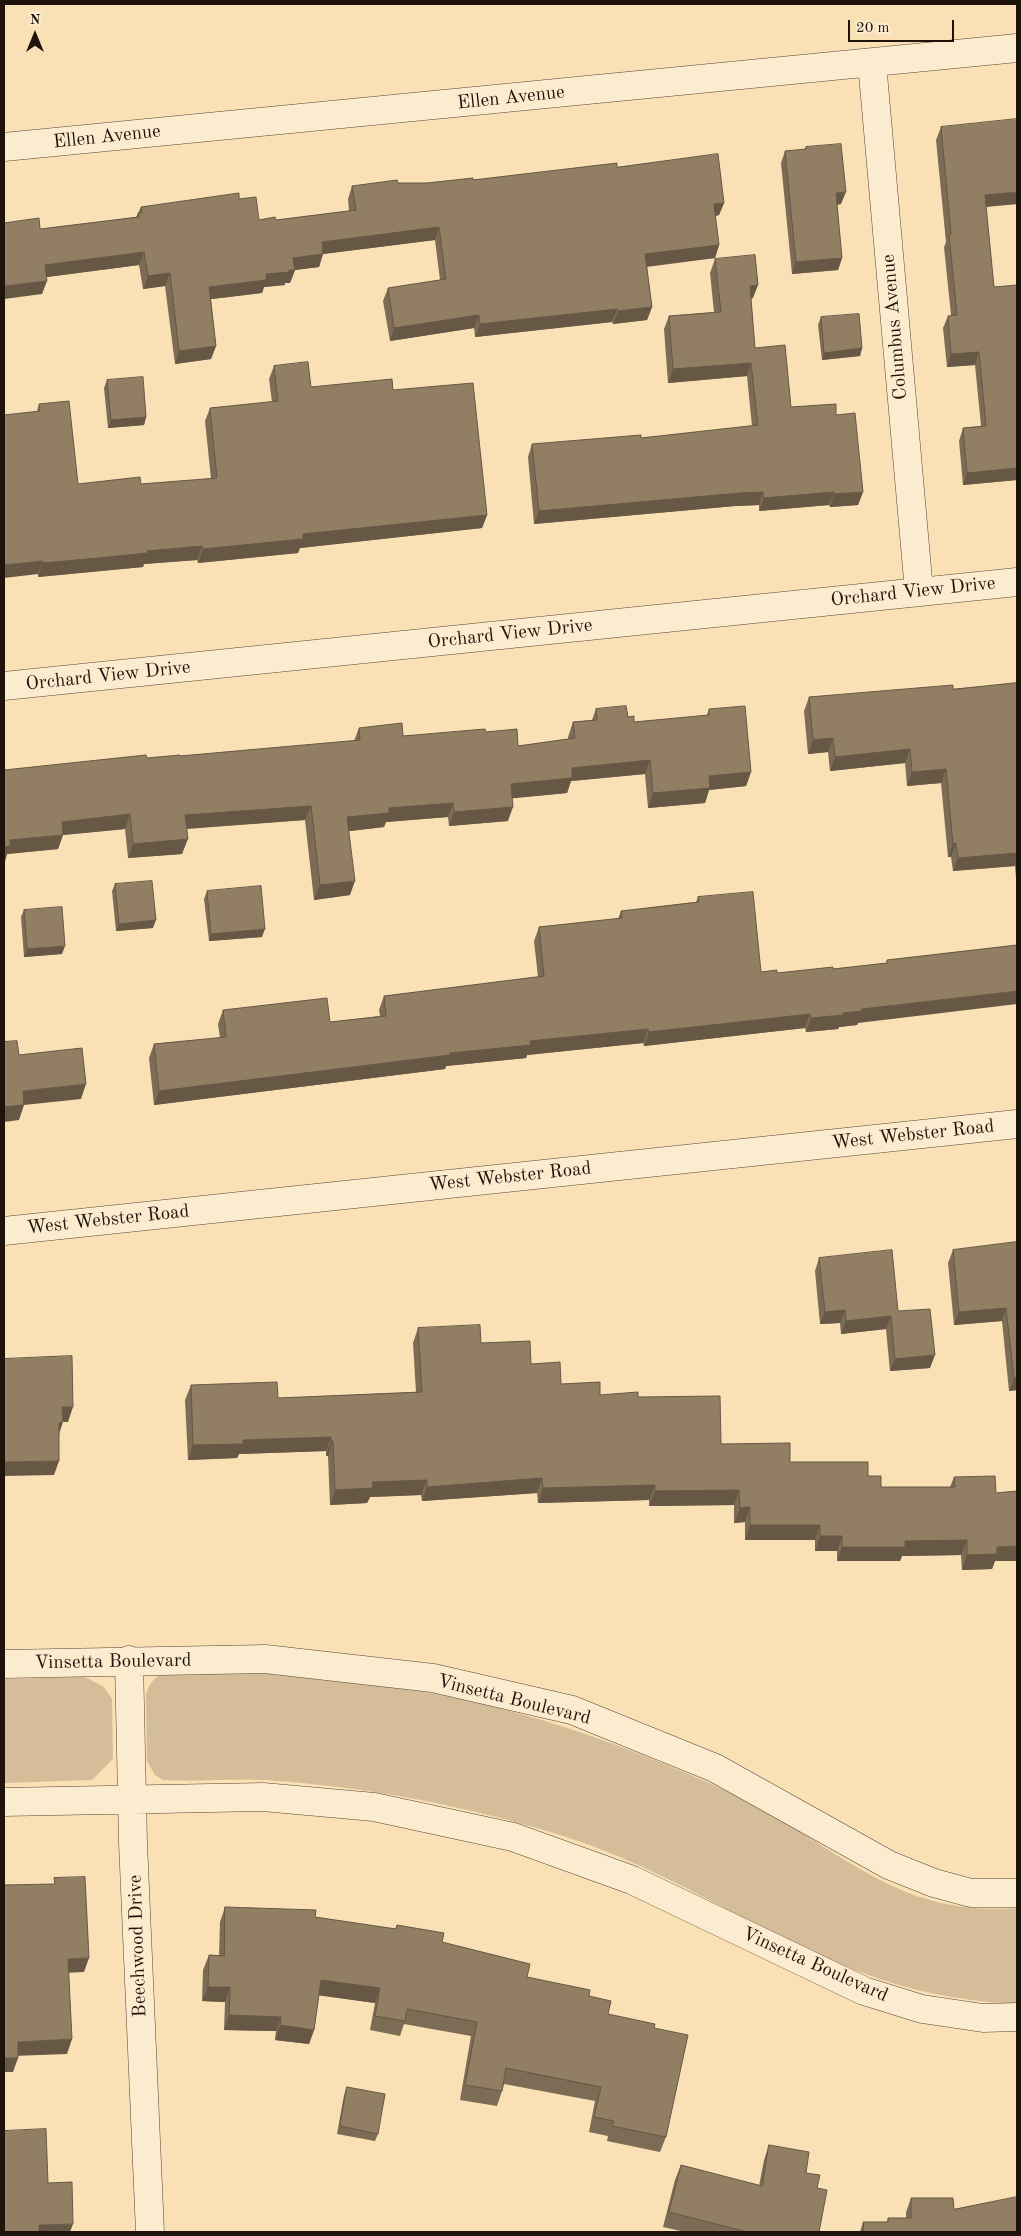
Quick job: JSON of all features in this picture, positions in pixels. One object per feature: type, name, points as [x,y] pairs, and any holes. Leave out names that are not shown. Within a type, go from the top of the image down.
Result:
[{"type":"street","name":"Ellen Avenue","points":[[4,147],[1017,48]]},
{"type":"street","name":"Columbus Avenue","points":[[872,62],[919,591]]},
{"type":"street","name":"Orchard View Drive","points":[[4,686],[1017,582]]},
{"type":"street","name":"West Webster Road","points":[[4,1231],[1017,1124]]},
{"type":"street","name":"Vinsetta Boulevard","points":[[4,1664],[129,1660],[265,1659],[433,1678],[572,1710],[715,1768],[889,1865],[925,1880],[970,1892],[1017,1892]]},
{"type":"street","name":"Beechwood Drive","points":[[129,1660],[132,1798],[150,2232]]},
{"type":"street","name":"Vinsetta Boulevard","points":[[4,1802],[132,1798],[263,1797],[374,1807],[513,1837],[632,1880],[864,1991],[922,2009],[983,2018],[1017,2018]]},
{"type":"shaded area","points":[[250,1672],[357,1680],[410,1689],[463,1699],[567,1728],[617,1745],[708,1782],[774,1816],[860,1869],[916,1896],[946,1904],[980,1908],[1017,1908],[1017,2003],[995,2003],[959,1998],[907,1987],[856,1970],[808,1950],[665,1877],[616,1855],[566,1837],[493,1816],[380,1793],[304,1783],[240,1779],[163,1780],[155,1775],[147,1761],[146,1694],[154,1680],[161,1674]]},
{"type":"shaded area","points":[[85,1677],[104,1687],[112,1699],[113,1759],[92,1780],[4,1783],[4,1679]]},
{"type":"building","points":[[1017,119],[1017,192],[985,195],[994,287],[1017,285],[1017,468],[967,473],[963,428],[986,426],[979,352],[951,354],[948,316],[957,315],[941,127]]},
{"type":"building","points":[[841,144],[846,192],[836,193],[842,258],[796,262],[785,151]]},
{"type":"building","points":[[718,154],[724,203],[714,204],[719,245],[645,254],[652,307],[480,324],[479,315],[394,328],[388,288],[446,279],[439,227],[322,242],[323,254],[293,258],[295,270],[266,274],[266,280],[209,287],[216,346],[179,351],[170,273],[148,276],[144,252],[45,265],[47,281],[4,286],[4,223],[39,218],[40,229],[139,217],[138,213],[142,213],[141,207],[239,193],[239,199],[256,197],[259,220],[275,217],[276,220],[356,210],[352,186],[397,180],[398,183],[427,183],[473,178],[473,180],[617,163],[617,167]]},
{"type":"building","points":[[755,255],[758,285],[750,286],[755,348],[785,345],[791,407],[836,404],[836,415],[855,413],[863,492],[834,494],[834,492],[764,498],[763,492],[740,493],[539,511],[532,444],[641,435],[641,438],[758,425],[751,363],[673,369],[669,316],[721,312],[715,259]]},
{"type":"building","points":[[859,314],[862,348],[824,353],[821,317]]},
{"type":"building","points":[[308,362],[311,387],[392,379],[393,390],[473,383],[487,515],[303,534],[303,539],[203,549],[202,546],[98,558],[4,565],[4,415],[40,411],[39,404],[69,401],[78,484],[140,477],[141,484],[217,478],[210,408],[278,401],[274,366]]},
{"type":"building","points":[[143,377],[146,417],[111,420],[107,380]]},
{"type":"building","points":[[1017,683],[1017,853],[958,858],[956,843],[953,844],[946,769],[912,772],[910,749],[835,757],[833,738],[813,740],[809,697],[953,685],[953,689]]},
{"type":"building","points":[[626,706],[628,717],[634,716],[634,722],[709,715],[709,709],[745,706],[751,772],[709,776],[710,788],[653,793],[650,760],[572,768],[572,778],[511,784],[513,807],[454,812],[453,803],[389,808],[389,813],[347,817],[355,881],[320,885],[311,806],[185,815],[188,839],[133,844],[130,814],[62,822],[63,835],[10,840],[10,846],[4,847],[4,770],[146,755],[147,758],[180,756],[360,740],[359,728],[402,723],[403,736],[485,729],[486,732],[517,729],[518,746],[575,738],[573,722],[597,720],[596,709]]},
{"type":"building","points":[[152,881],[156,920],[119,924],[115,884]]},
{"type":"building","points":[[261,886],[265,929],[211,934],[207,891]]},
{"type":"building","points":[[753,892],[761,972],[777,970],[777,973],[833,967],[833,969],[887,963],[887,960],[1017,945],[1017,991],[862,1009],[862,1011],[843,1013],[843,1015],[811,1018],[810,1014],[649,1032],[648,1029],[530,1041],[531,1045],[450,1053],[450,1055],[159,1091],[154,1044],[226,1037],[223,1010],[327,998],[330,1022],[386,1016],[384,996],[544,976],[539,927],[622,918],[621,911],[699,902],[698,897]]},
{"type":"building","points":[[62,907],[65,946],[27,949],[24,910]]},
{"type":"building","points":[[17,1041],[19,1055],[82,1048],[86,1084],[23,1091],[24,1105],[4,1107],[4,1042]]},
{"type":"building","points":[[1017,1242],[1017,1378],[1014,1378],[1006,1308],[959,1312],[953,1250]]},
{"type":"building","points":[[892,1250],[898,1311],[930,1309],[935,1355],[895,1359],[891,1316],[846,1321],[845,1310],[825,1312],[819,1258]]},
{"type":"building","points":[[480,1325],[481,1343],[530,1341],[531,1364],[560,1362],[561,1384],[600,1382],[600,1395],[638,1392],[638,1397],[720,1396],[721,1444],[790,1443],[790,1462],[868,1462],[868,1476],[881,1476],[881,1487],[955,1487],[954,1477],[995,1476],[996,1493],[1017,1491],[1017,1546],[997,1547],[997,1554],[967,1555],[967,1540],[905,1541],[905,1547],[842,1547],[842,1536],[820,1536],[820,1525],[750,1525],[750,1507],[740,1508],[739,1490],[655,1491],[655,1485],[543,1488],[542,1478],[427,1487],[427,1480],[372,1482],[373,1488],[335,1490],[333,1441],[331,1441],[331,1437],[243,1440],[243,1444],[193,1445],[191,1385],[277,1382],[278,1398],[422,1392],[418,1328]]},
{"type":"building","points":[[72,1356],[73,1407],[62,1407],[63,1422],[59,1423],[59,1461],[4,1462],[4,1359]]},
{"type":"building","points":[[85,1877],[89,1958],[68,1959],[72,2039],[18,2042],[18,2058],[4,2058],[4,1885],[55,1884],[54,1878]]},
{"type":"building","points":[[225,1907],[316,1910],[315,1917],[396,1929],[397,1925],[444,1933],[442,1942],[530,1964],[527,1977],[590,1990],[589,1996],[611,2001],[608,2014],[655,2024],[654,2028],[688,2035],[666,2137],[612,2126],[614,2121],[594,2117],[601,2087],[506,2068],[502,2091],[465,2085],[477,2022],[407,2009],[405,2021],[375,2016],[380,1988],[321,1980],[314,2030],[280,2025],[281,2017],[229,2015],[230,1987],[208,1987],[209,1955],[224,1956]]},
{"type":"building","points":[[347,2087],[385,2094],[378,2134],[340,2126]]},
{"type":"building","points":[[46,2129],[48,2183],[72,2182],[73,2224],[39,2225],[39,2232],[4,2232],[4,2131]]},
{"type":"building","points":[[769,2145],[809,2152],[806,2173],[820,2175],[817,2188],[827,2190],[819,2232],[747,2232],[669,2212],[681,2165],[762,2186]]},
{"type":"building","points":[[1017,2197],[1017,2232],[864,2232],[863,2222],[888,2222],[888,2218],[911,2218],[911,2198],[953,2198],[954,2209]]}]
